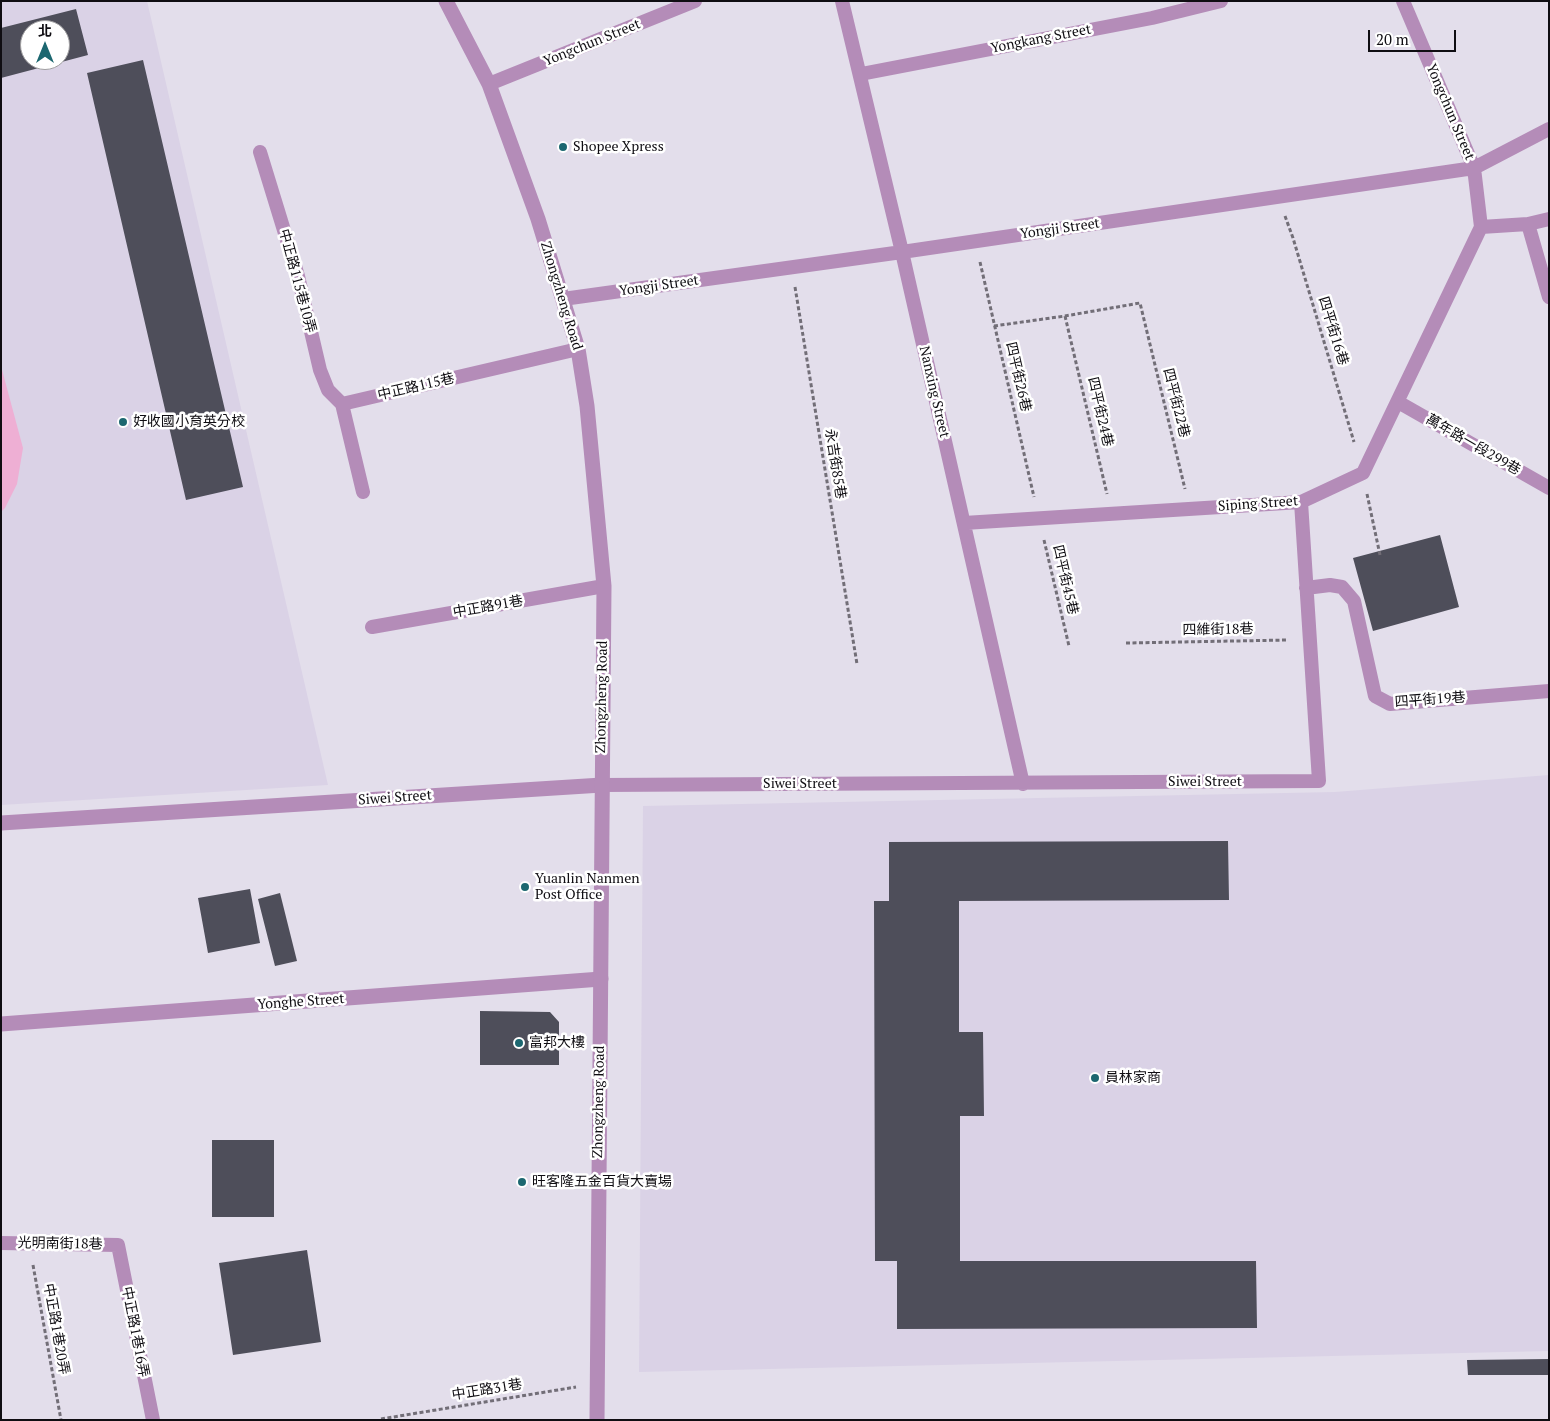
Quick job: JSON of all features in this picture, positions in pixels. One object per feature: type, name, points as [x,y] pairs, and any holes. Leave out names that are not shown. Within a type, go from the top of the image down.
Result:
[{"type":"street","name":"Zhongzheng Road","points":[[446,1],[489,84],[538,219],[578,349],[587,406],[604,586],[597,1420]]},
{"type":"street","name":"Siwei Street","points":[[1,823],[602,785]]},
{"type":"street","name":"Yonghe Street","points":[[1,1024],[601,980]]},
{"type":"lane","name":"Yongchun Street","points":[[489,84],[695,1]]},
{"type":"lane","name":"Nanxing Street","points":[[842,1],[861,74],[1023,784]]},
{"type":"lane","name":"Yongkang Street","points":[[861,74],[1152,18],[1221,1]]},
{"type":"lane","name":"Yongchun Street","points":[[1403,1],[1474,168]]},
{"type":"lane","name":"Yongji Street","points":[[563,299],[902,252],[1474,168],[1549,129]]},
{"type":"lane","name":"中正路115巷10弄","points":[[260,152],[298,276],[320,370],[328,390],[342,404]]},
{"type":"lane","points":[[1363,473],[1481,227],[1474,168]]},
{"type":"lane","points":[[1481,227],[1528,224],[1549,219]]},
{"type":"lane","points":[[1528,224],[1549,297]]},
{"type":"lane","name":"中正路115巷","points":[[342,404],[578,349]]},
{"type":"lane","name":"萬年路一段299巷","points":[[1398,402],[1549,488]]},
{"type":"lane","points":[[342,404],[363,492]]},
{"type":"lane","name":"Siping Street","points":[[964,523],[1301,502],[1363,473]]},
{"type":"lane","name":"Siwei Street","points":[[602,785],[1319,781],[1301,502]]},
{"type":"lane","name":"四平街19巷","points":[[1306,588],[1330,585],[1342,587],[1354,601],[1375,696],[1390,704],[1549,691]]},
{"type":"lane","name":"中正路91巷","points":[[372,627],[604,586]]},
{"type":"lane","name":"光明南街18巷","points":[[1,1243],[118,1245]]},
{"type":"lane","name":"中正路1巷16弄","points":[[118,1245],[153,1420]]},
{"type":"path","name":"四平街16巷","points":[[1278,196],[1363,473]]},
{"type":"path","name":"四平街26巷","points":[[975,241],[1038,518]]},
{"type":"path","name":"永吉街85巷","points":[[792,267],[857,664]]},
{"type":"path","name":"四平街22巷","points":[[1066,316],[1140,303],[1190,509]]},
{"type":"path","points":[[994,326],[1066,316]]},
{"type":"path","name":"四平街24巷","points":[[1066,316],[1112,514]]},
{"type":"path","points":[[1363,473],[1380,555]]},
{"type":"path","name":"四平街45巷","points":[[1038,518],[1069,646]]},
{"type":"path","name":"四維街18巷","points":[[1126,643],[1310,639]]},
{"type":"path","name":"中正路1巷20弄","points":[[29,1243],[61,1420]]},
{"type":"path","name":"中正路31巷","points":[[381,1419],[597,1383]]},
{"type":"shaded area","name":"好收國小育英分校","points":[[1,1],[147,1],[328,785],[1,805]]},
{"type":"shaded area","points":[[1,366],[23,448],[17,484],[1,512]]},
{"type":"shaded area","name":"員林家商","points":[[1549,775],[1549,1351],[639,1372],[643,806],[1335,792]]},
{"type":"building","points":[[76,9],[88,55],[70,60],[70,20],[33,20]]},
{"type":"building","points":[[20,23],[20,70],[31,70],[1,78],[1,28]]},
{"type":"building","points":[[143,60],[243,487],[186,500],[87,73]]},
{"type":"building","points":[[1440,535],[1459,607],[1373,631],[1353,558]]},
{"type":"building","points":[[1228,841],[1229,900],[959,901],[959,1032],[983,1032],[984,1116],[960,1116],[960,1261],[1256,1261],[1257,1328],[897,1329],[897,1261],[875,1261],[874,901],[889,901],[889,842]]},
{"type":"building","points":[[250,889],[260,943],[208,953],[198,898]]},
{"type":"building","points":[[280,893],[297,961],[275,966],[258,899]]},
{"type":"building","name":"富邦大樓","points":[[480,1011],[550,1012],[559,1022],[559,1065],[480,1065]]},
{"type":"building","points":[[212,1140],[274,1140],[274,1217],[212,1217]]},
{"type":"building","points":[[307,1250],[321,1342],[233,1355],[219,1263]]},
{"type":"building","points":[[1549,1359],[1549,1375],[1468,1375],[1467,1360]]},
{"type":"place","name":"Shopee Xpress","points":[[563,147]]},
{"type":"place","name":"好收國小育英分校","points":[[123,422]]},
{"type":"place","name":"Yuanlin Nanmen Post Office","points":[[525,887]]},
{"type":"place","name":"富邦大樓","points":[[519,1043]]},
{"type":"place","name":"員林家商","points":[[1095,1078]]},
{"type":"place","name":"旺客隆五金百貨大賣場","points":[[522,1182]]}]
